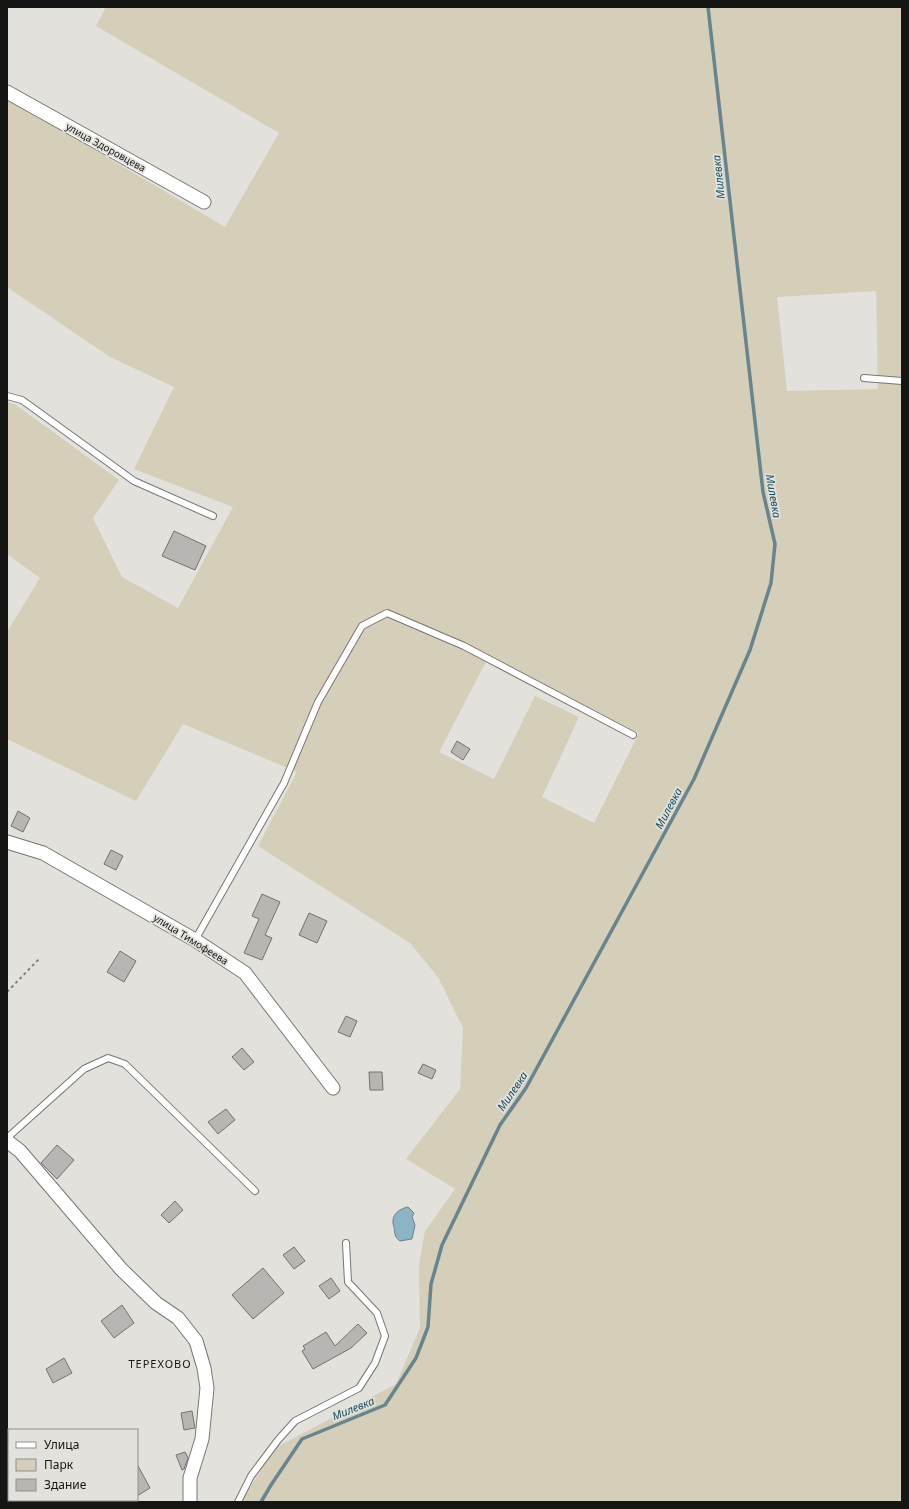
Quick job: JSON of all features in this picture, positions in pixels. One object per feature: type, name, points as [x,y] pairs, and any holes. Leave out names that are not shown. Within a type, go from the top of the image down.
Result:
[{"type":"street","name":"улица Здоровцева","points":[[7,92],[204,202]]},
{"type":"street","name":"улица Тимофеева","points":[[7,842],[43,853],[195,940],[245,973],[333,1088]]},
{"type":"street","points":[[7,1139],[20,1150],[121,1269],[156,1303],[178,1318],[196,1340],[204,1368],[207,1388],[202,1439],[190,1478],[190,1502]]},
{"type":"lane","points":[[864,378],[902,381]]},
{"type":"lane","points":[[7,396],[22,400],[134,481],[213,516]]},
{"type":"lane","points":[[195,940],[284,783],[318,702],[362,626],[387,613],[464,646],[632,735]]},
{"type":"lane","points":[[7,1139],[84,1069],[108,1058],[125,1064],[255,1191]]},
{"type":"lane","points":[[238,1502],[251,1476],[278,1440],[295,1421],[358,1388],[374,1363],[385,1336],[377,1313],[348,1282],[346,1243]]},
{"type":"path","points":[[7,992],[39,958]]},
{"type":"green space","points":[[106,7],[902,7],[902,1502],[241,1502],[275,1448],[396,1384],[420,1328],[419,1264],[425,1231],[455,1189],[406,1159],[460,1089],[463,1028],[438,977],[410,943],[258,846],[297,772],[183,724],[136,801],[7,739],[7,632],[40,578],[7,554],[7,402],[16,405],[119,480],[93,518],[122,577],[178,608],[233,507],[134,469],[174,387],[110,357],[7,287],[7,98],[225,227],[279,133],[96,26]],"holes":[[[876,291],[878,389],[787,391],[777,297]],[[489,656],[639,733],[594,823],[542,797],[579,717],[535,696],[494,779],[439,752]]]},
{"type":"water","points":[[408,1207],[414,1213],[412,1217],[415,1225],[412,1239],[400,1241],[395,1235],[393,1220],[398,1211]]},
{"type":"building","points":[[174,531],[206,546],[195,570],[162,556]]},
{"type":"building","points":[[457,741],[470,749],[463,760],[451,752]]},
{"type":"building","points":[[18,811],[30,818],[23,832],[11,826]]},
{"type":"building","points":[[111,850],[123,856],[116,870],[104,864]]},
{"type":"building","points":[[262,894],[280,902],[265,935],[272,938],[262,960],[244,953],[259,919],[252,916]]},
{"type":"building","points":[[309,913],[327,921],[317,943],[299,935]]},
{"type":"building","points":[[120,951],[136,961],[124,982],[107,972]]},
{"type":"building","points":[[346,1016],[357,1021],[350,1037],[338,1032]]},
{"type":"building","points":[[242,1048],[254,1062],[244,1070],[232,1057]]},
{"type":"building","points":[[423,1064],[436,1070],[432,1079],[418,1073]]},
{"type":"building","points":[[369,1072],[382,1072],[383,1090],[370,1090]]},
{"type":"building","points":[[226,1109],[235,1120],[218,1134],[208,1122]]},
{"type":"building","points":[[57,1145],[74,1160],[57,1179],[41,1163]]},
{"type":"building","points":[[175,1201],[183,1210],[169,1223],[161,1215]]},
{"type":"building","points":[[294,1247],[305,1261],[294,1269],[283,1255]]},
{"type":"building","points":[[263,1268],[284,1293],[253,1319],[232,1295]]},
{"type":"building","points":[[331,1278],[340,1291],[329,1299],[319,1286]]},
{"type":"building","points":[[122,1305],[134,1323],[114,1338],[101,1321]]},
{"type":"building","points":[[358,1324],[367,1333],[351,1348],[313,1369],[302,1351],[305,1349],[303,1346],[326,1332],[335,1346]]},
{"type":"building","points":[[64,1358],[72,1373],[53,1383],[46,1369]]},
{"type":"building","points":[[192,1411],[195,1428],[184,1430],[181,1413]]},
{"type":"building","points":[[185,1452],[188,1458],[184,1469],[182,1470],[176,1455]]},
{"type":"building","points":[[138,1466],[150,1488],[138,1495]]},
{"type":"waterway","name":"Милевка","points":[[261,1502],[302,1439],[385,1405],[416,1358],[428,1327],[431,1284],[442,1245],[500,1125],[526,1088],[694,779],[750,650],[771,583],[775,544],[763,492],[708,7]]},
{"type":"district","name":"ТЕРЕХОВО","points":[[160,1363]]}]
